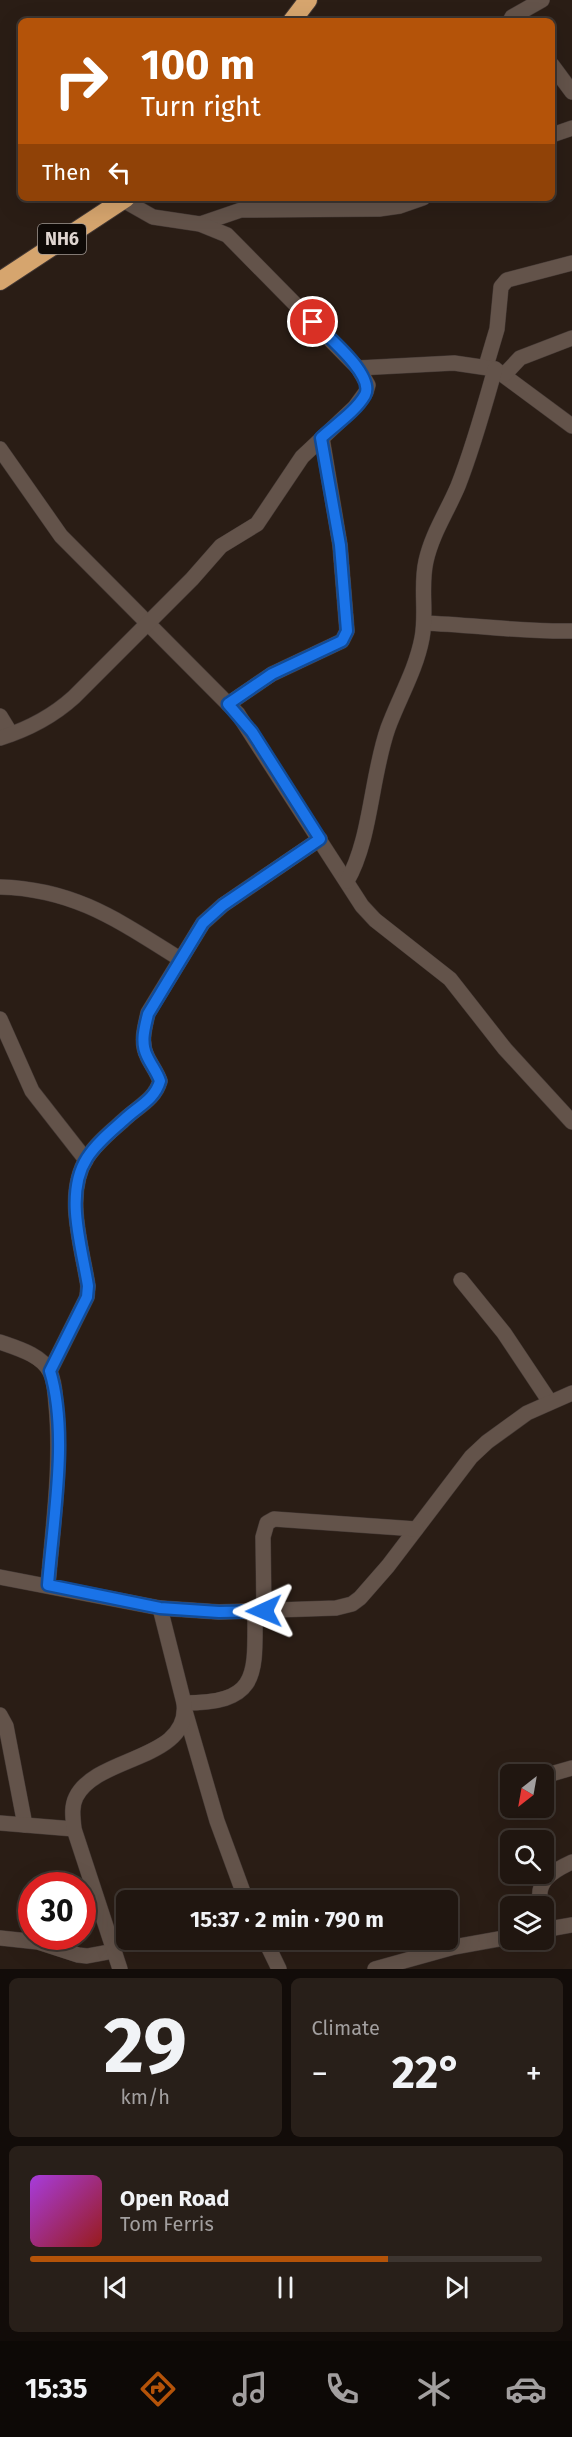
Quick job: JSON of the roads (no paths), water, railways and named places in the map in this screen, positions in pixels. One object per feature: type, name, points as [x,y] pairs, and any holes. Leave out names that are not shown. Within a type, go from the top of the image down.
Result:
[{"type":"highway","points":[[294,18],[308,0]]},
{"type":"highway","name":"NH6","points":[[0,281],[121,201]]},
{"type":"street","points":[[512,18],[533,2]]},
{"type":"street","points":[[555,69],[572,92]]},
{"type":"street","points":[[555,134],[572,128]]},
{"type":"street","points":[[0,716],[6,736],[32,727],[57,712],[221,546],[257,524],[302,457],[361,401],[368,385],[358,368],[227,235],[200,224],[153,217],[127,201]]},
{"type":"street","points":[[200,224],[241,210],[379,209],[414,201]]},
{"type":"street","points":[[347,881],[357,863],[376,767],[388,727],[416,661],[424,623],[422,585],[431,541],[467,462],[495,370],[501,287],[507,280],[572,263]]},
{"type":"street","points":[[495,370],[572,338]]},
{"type":"street","points":[[358,368],[454,363],[495,370],[572,426]]},
{"type":"street","points":[[228,704],[272,674],[342,641],[347,631],[340,545],[321,438]]},
{"type":"street","points":[[0,449],[61,536],[228,704],[252,732],[362,906],[375,920],[450,979],[505,1049],[572,1122]]},
{"type":"street","points":[[424,623],[476,625],[537,632],[572,632]]},
{"type":"street","points":[[50,1371],[87,1297],[88,1286],[76,1211],[76,1190],[86,1160],[95,1147],[149,1100],[158,1089],[160,1081],[144,1045],[144,1029],[148,1014],[203,923],[223,905],[320,839]]},
{"type":"street","points":[[0,887],[28,888],[65,896],[113,918],[180,959]]},
{"type":"street","points":[[0,1019],[32,1091],[86,1160]]},
{"type":"street","points":[[461,1280],[504,1333],[550,1402]]},
{"type":"street","points":[[0,1342],[29,1353],[50,1371],[54,1385],[59,1432],[48,1585]]},
{"type":"street","points":[[0,1577],[160,1608],[219,1612],[336,1608],[352,1604],[388,1566],[479,1449],[502,1429],[550,1402],[572,1393]]},
{"type":"street","points":[[185,1707],[232,1698],[249,1679],[254,1663],[260,1611],[263,1537],[267,1522],[274,1519],[416,1530]]},
{"type":"street","points":[[160,1608],[217,1821],[242,1890]]},
{"type":"street","points":[[120,1969],[74,1829],[73,1809],[76,1796],[84,1787],[106,1772],[165,1744],[176,1734],[185,1707]]},
{"type":"street","points":[[0,1714],[6,1726],[25,1825]]},
{"type":"street","points":[[554,1773],[572,1768]]},
{"type":"street","points":[[0,1823],[74,1829]]},
{"type":"street","points":[[539,1896],[540,1888],[545,1879],[555,1870],[572,1862]]},
{"type":"street","points":[[554,1929],[572,1925]]},
{"type":"street","points":[[0,1938],[38,1942],[78,1955],[114,1952]]},
{"type":"street","points":[[375,1969],[454,1947],[500,1938]]},
{"type":"street","points":[[270,1950],[279,1969]]}]
